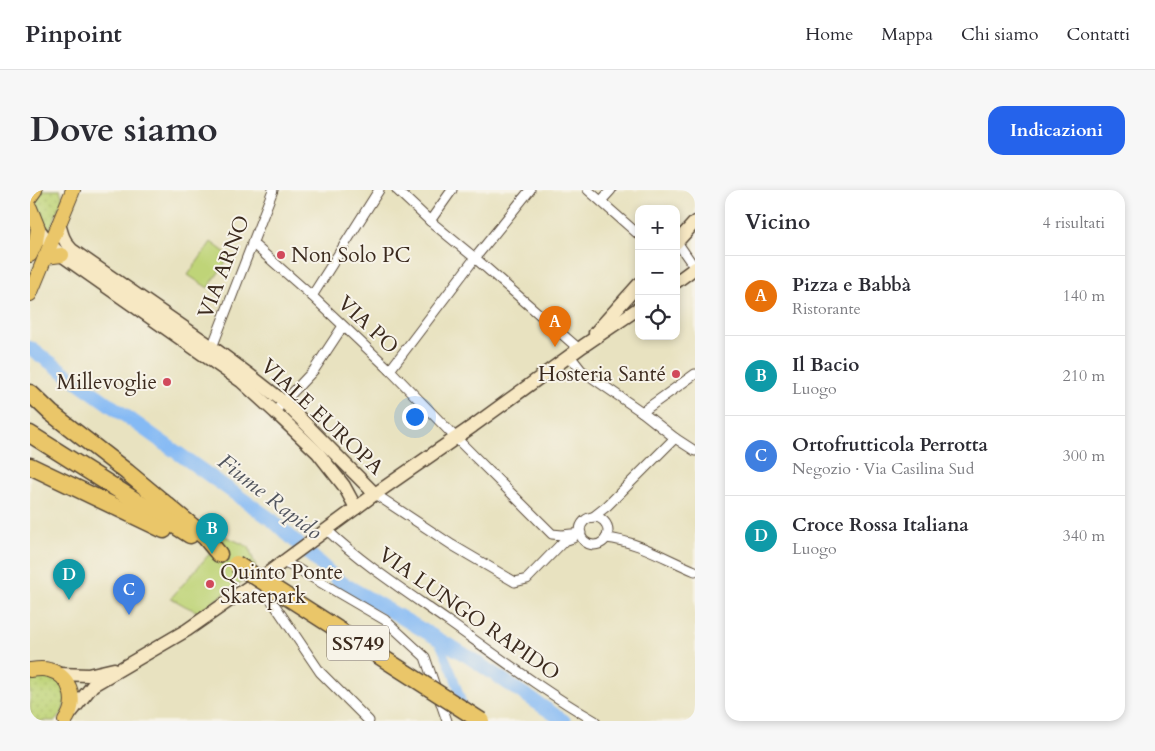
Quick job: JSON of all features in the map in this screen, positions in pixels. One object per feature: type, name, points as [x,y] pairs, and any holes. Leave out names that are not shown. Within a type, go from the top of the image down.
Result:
[{"type":"highway","points":[[30,393],[51,413],[127,472],[205,537],[219,554]]},
{"type":"highway","name":"SS749","points":[[35,438],[481,721]]},
{"type":"highway","points":[[30,466],[219,554]]},
{"type":"main road","points":[[30,197],[36,190]]},
{"type":"main road","points":[[30,294],[59,223],[66,196],[73,190]]},
{"type":"main road","points":[[30,208],[47,251]]},
{"type":"main road","points":[[680,238],[695,222]]},
{"type":"main road","name":"VIALE EUROPA","points":[[59,223],[62,238],[72,250],[210,352]]},
{"type":"main road","points":[[30,255],[36,242],[38,228]]},
{"type":"main road","points":[[47,251],[62,255]]},
{"type":"main road","name":"VIALE EUROPA","points":[[62,255],[210,352],[247,372],[318,453],[344,486],[356,508]]},
{"type":"main road","points":[[680,279],[695,268]]},
{"type":"main road","points":[[66,719],[93,685],[187,630],[577,350],[621,313],[635,290]]},
{"type":"main road","points":[[621,313],[635,309]]},
{"type":"main road","name":"VIALE EUROPA","points":[[279,407],[375,494]]},
{"type":"main road","points":[[33,666],[59,674],[66,681],[70,689],[72,707],[66,719]]},
{"type":"main road","points":[[59,674],[88,675],[126,667]]},
{"type":"street","name":"VIA ARNO","points":[[210,352],[273,190]]},
{"type":"street","points":[[312,296],[379,190]]},
{"type":"street","points":[[398,190],[430,221],[475,258],[577,350],[581,370],[695,451]]},
{"type":"street","points":[[430,221],[452,190]]},
{"type":"street","points":[[390,370],[475,258],[530,190]]},
{"type":"street","points":[[588,190],[635,231]]},
{"type":"street","points":[[601,201],[611,190]]},
{"type":"street","name":"VIA PO","points":[[252,243],[312,296],[390,370],[552,534],[582,535]]},
{"type":"street","points":[[680,247],[695,268]]},
{"type":"street","points":[[279,407],[314,370],[342,326]]},
{"type":"street","points":[[642,412],[695,374]]},
{"type":"street","points":[[597,518],[675,438]]},
{"type":"street","name":"VIALE EUROPA","points":[[375,494],[452,545],[515,582],[527,579],[564,541],[582,535]]},
{"type":"street","points":[[589,518],[597,518],[606,524],[607,535],[598,544],[586,542],[581,529],[583,522],[589,518]]},
{"type":"street","name":"VIA LUNGO RAPIDO","points":[[322,534],[348,550],[506,662],[596,721]]},
{"type":"street","points":[[607,535],[649,550],[695,571]]},
{"type":"street","points":[[286,559],[296,568],[384,620],[425,657],[447,721]]},
{"type":"street","points":[[253,584],[272,601],[320,672],[370,721]]},
{"type":"green space","points":[[39,190],[60,190],[62,196],[62,201],[48,233],[36,212],[35,202]]},
{"type":"green space","points":[[211,242],[230,256],[208,288],[188,275]]},
{"type":"green space","name":"Quinto Ponte Skatepark","points":[[225,536],[249,547],[257,571],[198,612],[171,598]]},
{"type":"green space","points":[[30,672],[59,679],[67,696],[62,714],[55,721],[30,721]]},
{"type":"waterway","name":"Fiume Rapido","points":[[30,348],[272,520],[339,581],[469,657],[564,721]]},
{"type":"waterway","points":[[437,638],[452,672],[464,707]]},
{"type":"place","name":"Non Solo PC","points":[[281,255]]},
{"type":"place","name":"Pizza e Babbà","points":[[555,347]]},
{"type":"place","name":"Hosteria Santé","points":[[676,374]]},
{"type":"place","name":"Millevoglie","points":[[167,382]]},
{"type":"place","name":"Il Bacio","points":[[212,554]]},
{"type":"place","name":"Quinto Ponte Skatepark","points":[[210,584]]},
{"type":"place","name":"Croce Rossa Italiana","points":[[69,600]]},
{"type":"place","name":"Ortofrutticola Perrotta","points":[[129,615]]}]
